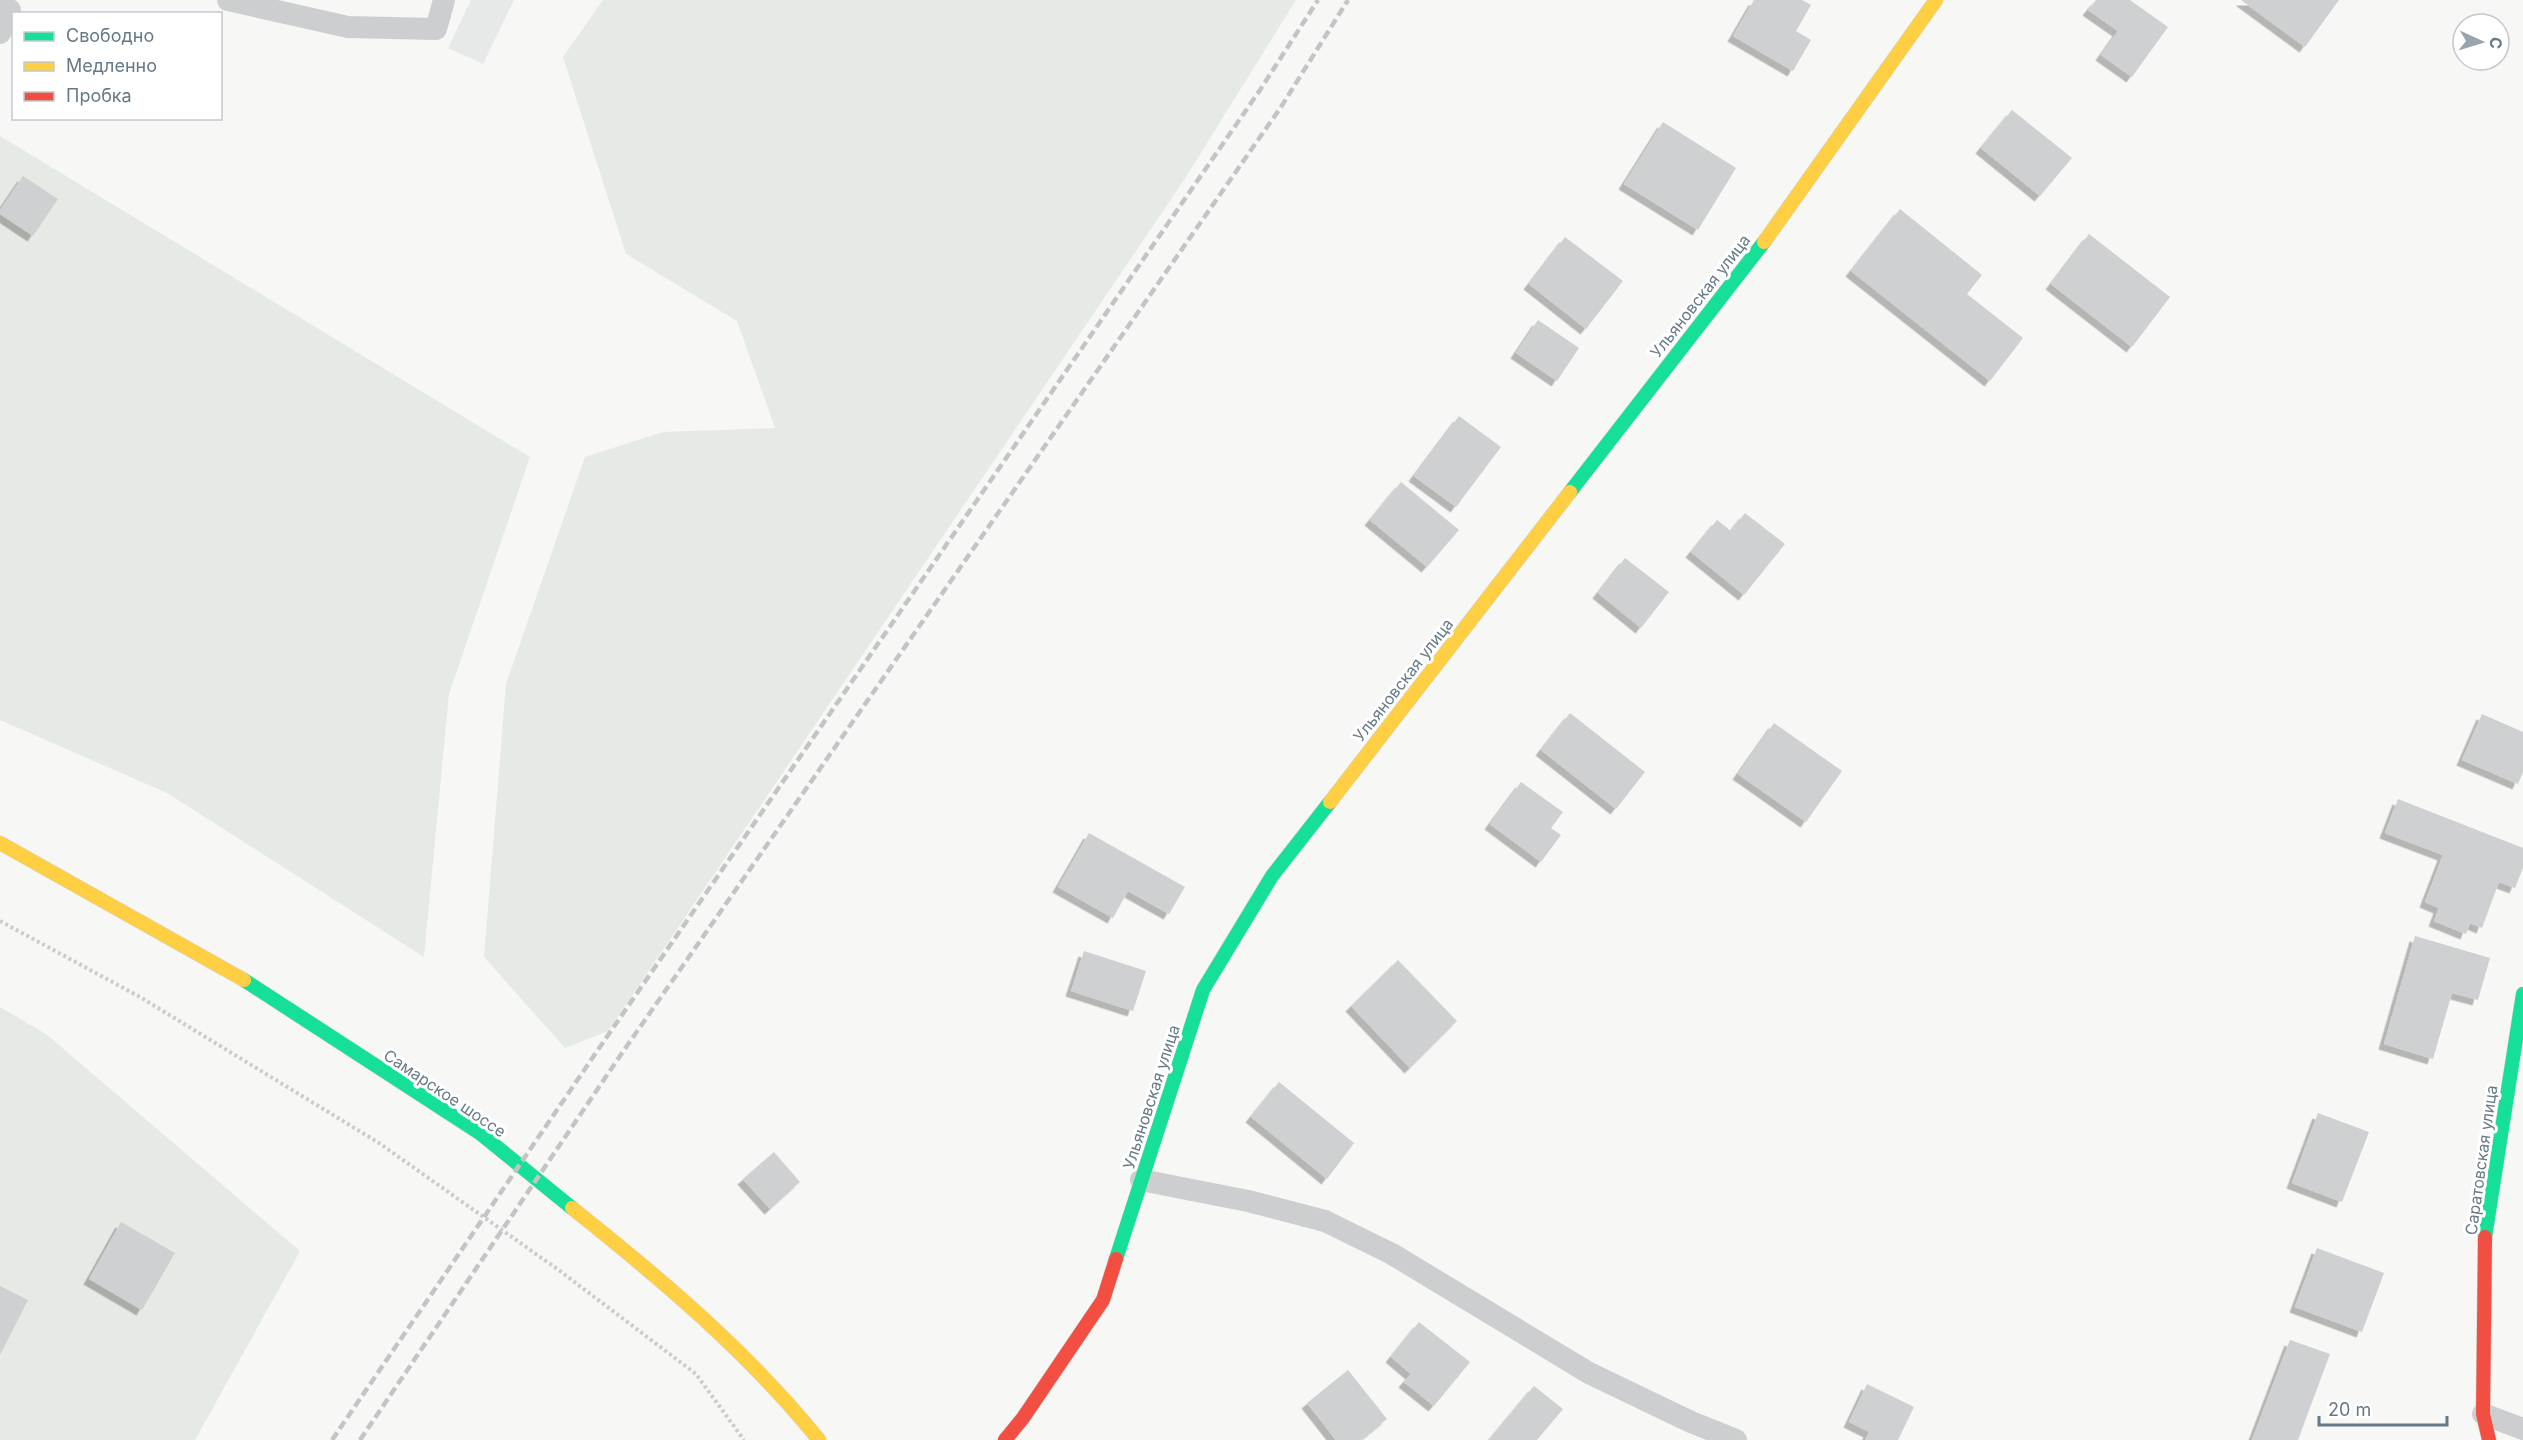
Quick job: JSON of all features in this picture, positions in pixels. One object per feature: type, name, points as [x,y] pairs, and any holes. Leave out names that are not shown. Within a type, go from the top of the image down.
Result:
[{"type":"street","name":"Ульяновская улица","points":[[1005,1440],[1023,1418],[1103,1300],[1203,990],[1272,876],[1784,216],[1936,0]]},
{"type":"street","name":"Самарское шоссе","points":[[0,843],[241,978],[481,1134],[652,1272],[785,1398],[819,1440]]},
{"type":"street","name":"Саратовская улица","points":[[2489,1440],[2483,1414],[2485,1233],[2523,993]]},
{"type":"lane","points":[[228,0],[348,27],[436,29],[444,0]]},
{"type":"lane","points":[[0,33],[9,6]]},
{"type":"lane","points":[[1142,1180],[1248,1201],[1325,1221],[1392,1254],[1463,1299],[1589,1373],[1691,1422],[1736,1440]]},
{"type":"lane","points":[[2483,1414],[2523,1429]]},
{"type":"path","points":[[0,921],[140,997],[379,1143],[560,1271],[696,1374],[744,1440]]},
{"type":"shaded area","points":[[471,0],[514,0],[483,64],[448,48]]},
{"type":"shaded area","points":[[603,0],[1296,0],[1184,180],[608,1031],[565,1048],[484,957],[506,684],[585,457],[663,432],[775,428],[737,321],[626,254],[563,57]]},
{"type":"shaded area","points":[[0,136],[530,457],[449,694],[424,957],[167,793],[0,720]]},
{"type":"shaded area","points":[[0,1007],[46,1034],[300,1251],[195,1440],[0,1440]]},
{"type":"building","points":[[1754,0],[1802,0],[1811,5],[1796,31],[1811,40],[1793,71],[1733,36]]},
{"type":"building","points":[[2096,0],[2130,0],[2168,27],[2132,77],[2101,55],[2118,31],[2088,10]]},
{"type":"building","points":[[2241,0],[2339,0],[2305,47]]},
{"type":"building","points":[[2012,110],[2072,158],[2040,196],[1981,148]]},
{"type":"building","points":[[1663,122],[1736,168],[1698,230],[1624,184]]},
{"type":"building","points":[[23,176],[58,199],[33,236],[0,214],[0,210]]},
{"type":"building","points":[[1900,209],[1982,275],[1967,294],[2023,338],[1990,381],[1851,271]]},
{"type":"building","points":[[2089,234],[2170,297],[2132,347],[2051,284]]},
{"type":"building","points":[[1565,237],[1623,281],[1586,329],[1529,284]]},
{"type":"building","points":[[1538,320],[1579,348],[1557,381],[1516,353]]},
{"type":"building","points":[[1459,416],[1501,447],[1456,507],[1414,476]]},
{"type":"building","points":[[1401,482],[1459,530],[1427,567],[1370,520]]},
{"type":"building","points":[[1745,513],[1785,544],[1744,595],[1691,552],[1717,520],[1731,531]]},
{"type":"building","points":[[1625,558],[1669,592],[1641,628],[1598,593]]},
{"type":"building","points":[[1570,713],[1645,772],[1616,809],[1541,750]]},
{"type":"building","points":[[2482,714],[2523,732],[2523,772],[2518,784],[2462,760]]},
{"type":"building","points":[[1774,723],[1842,771],[1806,822],[1738,774]]},
{"type":"building","points":[[1521,782],[1563,812],[1551,828],[1561,835],[1541,862],[1490,824]]},
{"type":"building","points":[[2398,799],[2523,848],[2523,868],[2515,888],[2499,882],[2482,928],[2470,923],[2466,934],[2434,921],[2439,908],[2425,902],[2443,855],[2385,833]]},
{"type":"building","points":[[1089,833],[1185,887],[1169,914],[1128,891],[1113,918],[1058,887]]},
{"type":"building","points":[[2415,936],[2490,958],[2478,1000],[2452,993],[2433,1059],[2384,1044]]},
{"type":"building","points":[[1084,951],[1146,971],[1133,1011],[1071,991]]},
{"type":"building","points":[[1398,960],[1457,1021],[1410,1068],[1351,1006]]},
{"type":"building","points":[[1279,1082],[1354,1143],[1327,1179],[1251,1117]]},
{"type":"building","points":[[2318,1113],[2369,1132],[2342,1202],[2292,1183]]},
{"type":"building","points":[[774,1152],[800,1182],[770,1209],[743,1179]]},
{"type":"building","points":[[121,1222],[175,1253],[142,1310],[89,1279]]},
{"type":"building","points":[[2317,1248],[2384,1273],[2362,1332],[2295,1307]]},
{"type":"building","points":[[0,1286],[28,1300],[0,1355]]},
{"type":"building","points":[[1419,1322],[1470,1362],[1434,1406],[1404,1382],[1411,1374],[1391,1357]]},
{"type":"building","points":[[2290,1340],[2330,1354],[2298,1440],[2252,1440]]},
{"type":"building","points":[[1348,1370],[1387,1419],[1361,1440],[1336,1440],[1307,1403]]},
{"type":"building","points":[[1867,1384],[1914,1407],[1898,1440],[1865,1440],[1869,1432],[1849,1422]]},
{"type":"building","points":[[1534,1386],[1563,1409],[1537,1440],[1489,1440]]},
{"type":"railway","points":[[332,1440],[604,1041],[1260,90],[1318,0]]},
{"type":"railway","points":[[360,1440],[622,1053],[1281,107],[1348,0]]},
{"type":"traffic: fast","points":[[1570,492],[1764,242]]},
{"type":"traffic: fast","points":[[1116,1259],[1203,990],[1272,876],[1330,802]]},
{"type":"traffic: fast","points":[[244,980],[481,1134],[572,1208]]},
{"type":"traffic: fast","points":[[2485,1237],[2523,994]]},
{"type":"traffic: slow","points":[[1764,242],[1936,0]]},
{"type":"traffic: slow","points":[[1330,802],[1570,492]]},
{"type":"traffic: slow","points":[[0,843],[244,980]]},
{"type":"traffic: slow","points":[[572,1208],[638,1261],[733,1346],[763,1376],[819,1440]]},
{"type":"traffic: jam","points":[[2485,1237],[2483,1414],[2489,1440]]},
{"type":"traffic: jam","points":[[1005,1440],[1023,1418],[1103,1300],[1116,1259]]}]
